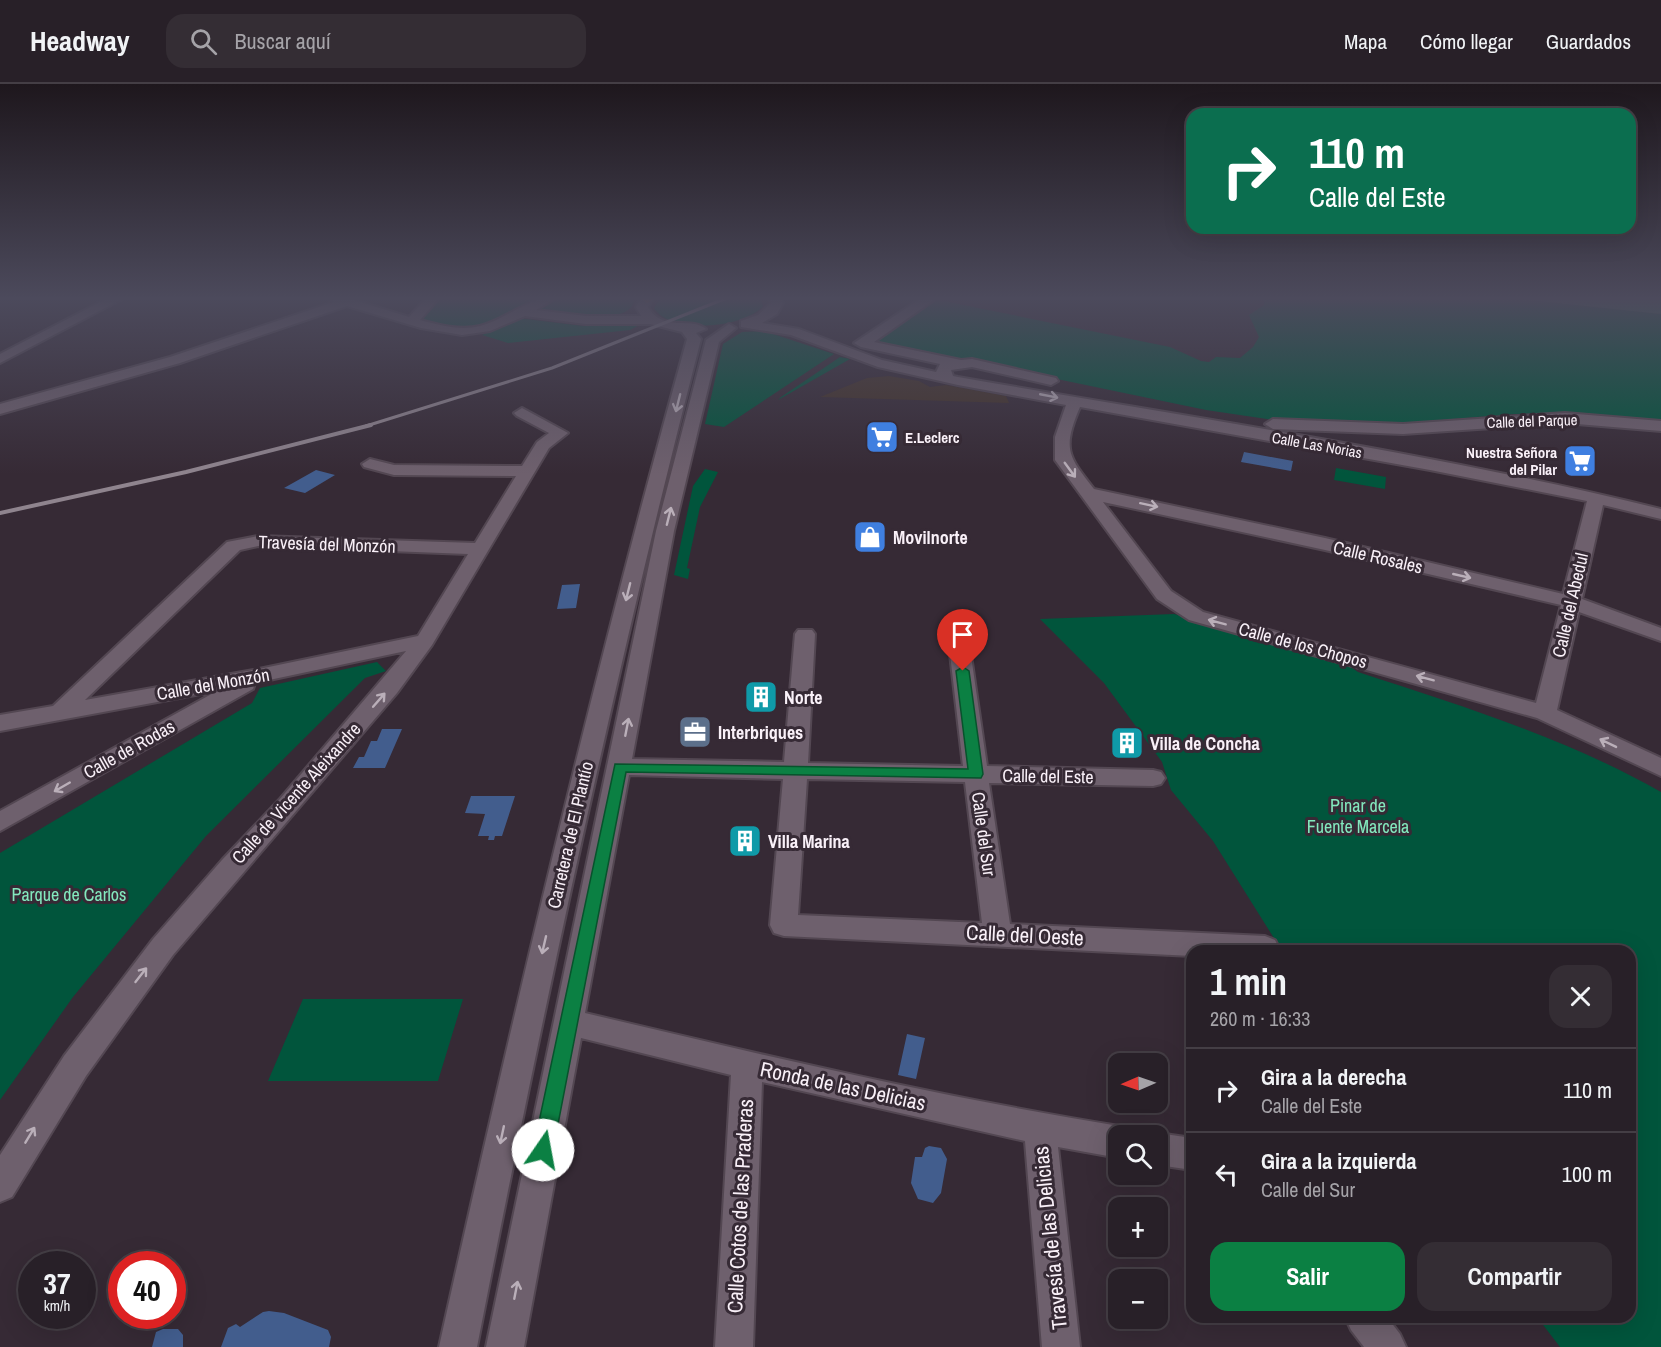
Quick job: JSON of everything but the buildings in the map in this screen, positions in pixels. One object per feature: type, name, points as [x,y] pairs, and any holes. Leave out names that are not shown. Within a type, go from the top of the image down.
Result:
[{"type":"street","points":[[0,409],[189,356]]},
{"type":"street","name":"Carretera de El Plantío","points":[[459,1347],[528,1012],[642,534],[689,356]]},
{"type":"street","name":"Carretera de El Plantío","points":[[505,1347],[677,485],[709,356]]},
{"type":"street","name":"Calle Las Norias","points":[[859,356],[878,363],[971,382],[1596,498],[1661,514]]},
{"type":"street","name":"Calle Las Norias","points":[[921,356],[956,363],[972,363],[1249,424],[1592,487],[1661,504]]},
{"type":"street","points":[[947,377],[943,369],[956,363]]},
{"type":"street","points":[[971,382],[989,376],[989,370],[985,367]]},
{"type":"street","name":"Calle de los Chopos","points":[[1075,401],[1069,412],[1061,447],[1063,460],[1091,494],[1164,595],[1196,616],[1545,713],[1661,768]]},
{"type":"street","name":"Calle de Vicente Aleixandre","points":[[0,1185],[75,1066],[163,947],[231,867],[311,779],[425,641],[526,471],[543,445],[560,433],[522,413]]},
{"type":"street","name":"Calle del Parque","points":[[1249,424],[1403,429],[1565,418],[1661,426]]},
{"type":"street","points":[[1401,451],[1390,443],[1387,436],[1390,432],[1403,429]]},
{"type":"street","points":[[370,464],[394,470],[526,471]]},
{"type":"street","name":"Calle Rosales","points":[[1091,494],[1316,542],[1571,602],[1661,634]]},
{"type":"street","name":"Calle del Abedul","points":[[1545,713],[1596,498]]},
{"type":"street","name":"Travesía del Monzón","points":[[61,711],[234,546],[258,541],[480,549]]},
{"type":"street","name":"Calle del Sur","points":[[957,628],[997,933]]},
{"type":"street","points":[[795,771],[805,634]]},
{"type":"street","name":"Calle del Monzón","points":[[0,723],[259,676],[425,641]]},
{"type":"street","name":"Calle de Rodas","points":[[0,822],[259,676]]},
{"type":"street","name":"Calle del Este","points":[[620,767],[1153,778]]},
{"type":"street","name":"Calle del Oeste","points":[[795,771],[783,925],[997,933],[1211,945]]},
{"type":"street","name":"Ronda de las Delicias","points":[[570,1022],[747,1065],[1040,1129],[1108,1140]]},
{"type":"street","name":"Calle Cotos de las Praderas","points":[[734,1347],[747,1065]]},
{"type":"street","name":"Travesía de las Delicias","points":[[1040,1129],[1061,1347]]},
{"type":"street","points":[[1168,1150],[1186,1153]]},
{"type":"street","points":[[1369,1323],[1387,1347]]},
{"type":"shaded area","points":[[889,376],[919,381],[930,387],[946,385],[1006,396],[1009,403],[820,397],[867,378]]},
{"type":"green space","points":[[720,356],[831,356],[724,427],[705,424]]},
{"type":"green space","points":[[947,356],[1190,356],[1209,362],[1216,357],[1240,358],[1242,356],[1661,356],[1661,423],[1566,413],[1514,414],[1392,424],[1274,420],[1206,410]]},
{"type":"green space","points":[[840,357],[850,359],[778,400],[781,397]]},
{"type":"green space","points":[[1336,468],[1386,477],[1385,489],[1334,480]]},
{"type":"green space","points":[[705,469],[718,472],[700,507],[687,568],[690,569],[688,579],[674,575],[693,486]]},
{"type":"green space","name":"Pinar de Fuente Marcela","points":[[1174,614],[1345,663],[1358,672],[1513,724],[1588,755],[1661,792],[1661,1347],[1560,1347],[1542,1323],[1636,1323],[1636,945],[1278,945],[1213,841],[1171,790],[1162,762],[1104,683],[1040,619]]},
{"type":"green space","name":"Parque de Carlos","points":[[377,662],[386,671],[365,678],[206,836],[73,997],[0,1100],[0,853],[252,703],[260,688]]},
{"type":"green space","points":[[303,999],[463,999],[438,1081],[268,1081]]},
{"type":"water","points":[[1244,452],[1293,461],[1291,471],[1241,462]]},
{"type":"water","points":[[316,470],[335,475],[305,493],[284,488]]},
{"type":"water","points":[[580,584],[576,608],[557,609],[562,585]]},
{"type":"water","points":[[382,729],[402,729],[385,768],[353,768],[359,757],[364,757],[371,741],[377,741]]},
{"type":"water","points":[[471,796],[515,796],[502,836],[495,836],[494,840],[488,840],[489,836],[478,836],[485,814],[465,813]]},
{"type":"water","points":[[907,1034],[925,1038],[916,1079],[898,1075]]},
{"type":"water","points":[[929,1146],[941,1148],[947,1159],[941,1193],[933,1203],[918,1199],[911,1183],[915,1157],[922,1157],[925,1148]]},
{"type":"water","points":[[263,1312],[284,1313],[328,1330],[331,1337],[329,1347],[221,1347],[228,1328],[236,1324],[240,1327]]},
{"type":"water","points":[[163,1329],[178,1329],[183,1335],[183,1347],[152,1347],[156,1332]]},
{"type":"railway","points":[[366,426],[552,368],[582,356]]},
{"type":"railway","points":[[0,513],[186,472],[371,425]]},
{"type":"place","name":"E.Leclerc","points":[[882,437]]},
{"type":"place","name":"Nuestra Señora del Pilar","points":[[1580,461]]},
{"type":"place","name":"Movilnorte","points":[[870,537]]},
{"type":"place","name":"Norte","points":[[761,697]]},
{"type":"place","name":"Interbriques","points":[[695,732]]},
{"type":"place","name":"Villa de Concha","points":[[1127,743]]},
{"type":"place","name":"Villa Marina","points":[[745,841]]},
{"type":"route","points":[[543,1150],[620,767],[976,774],[963,671]]}]
